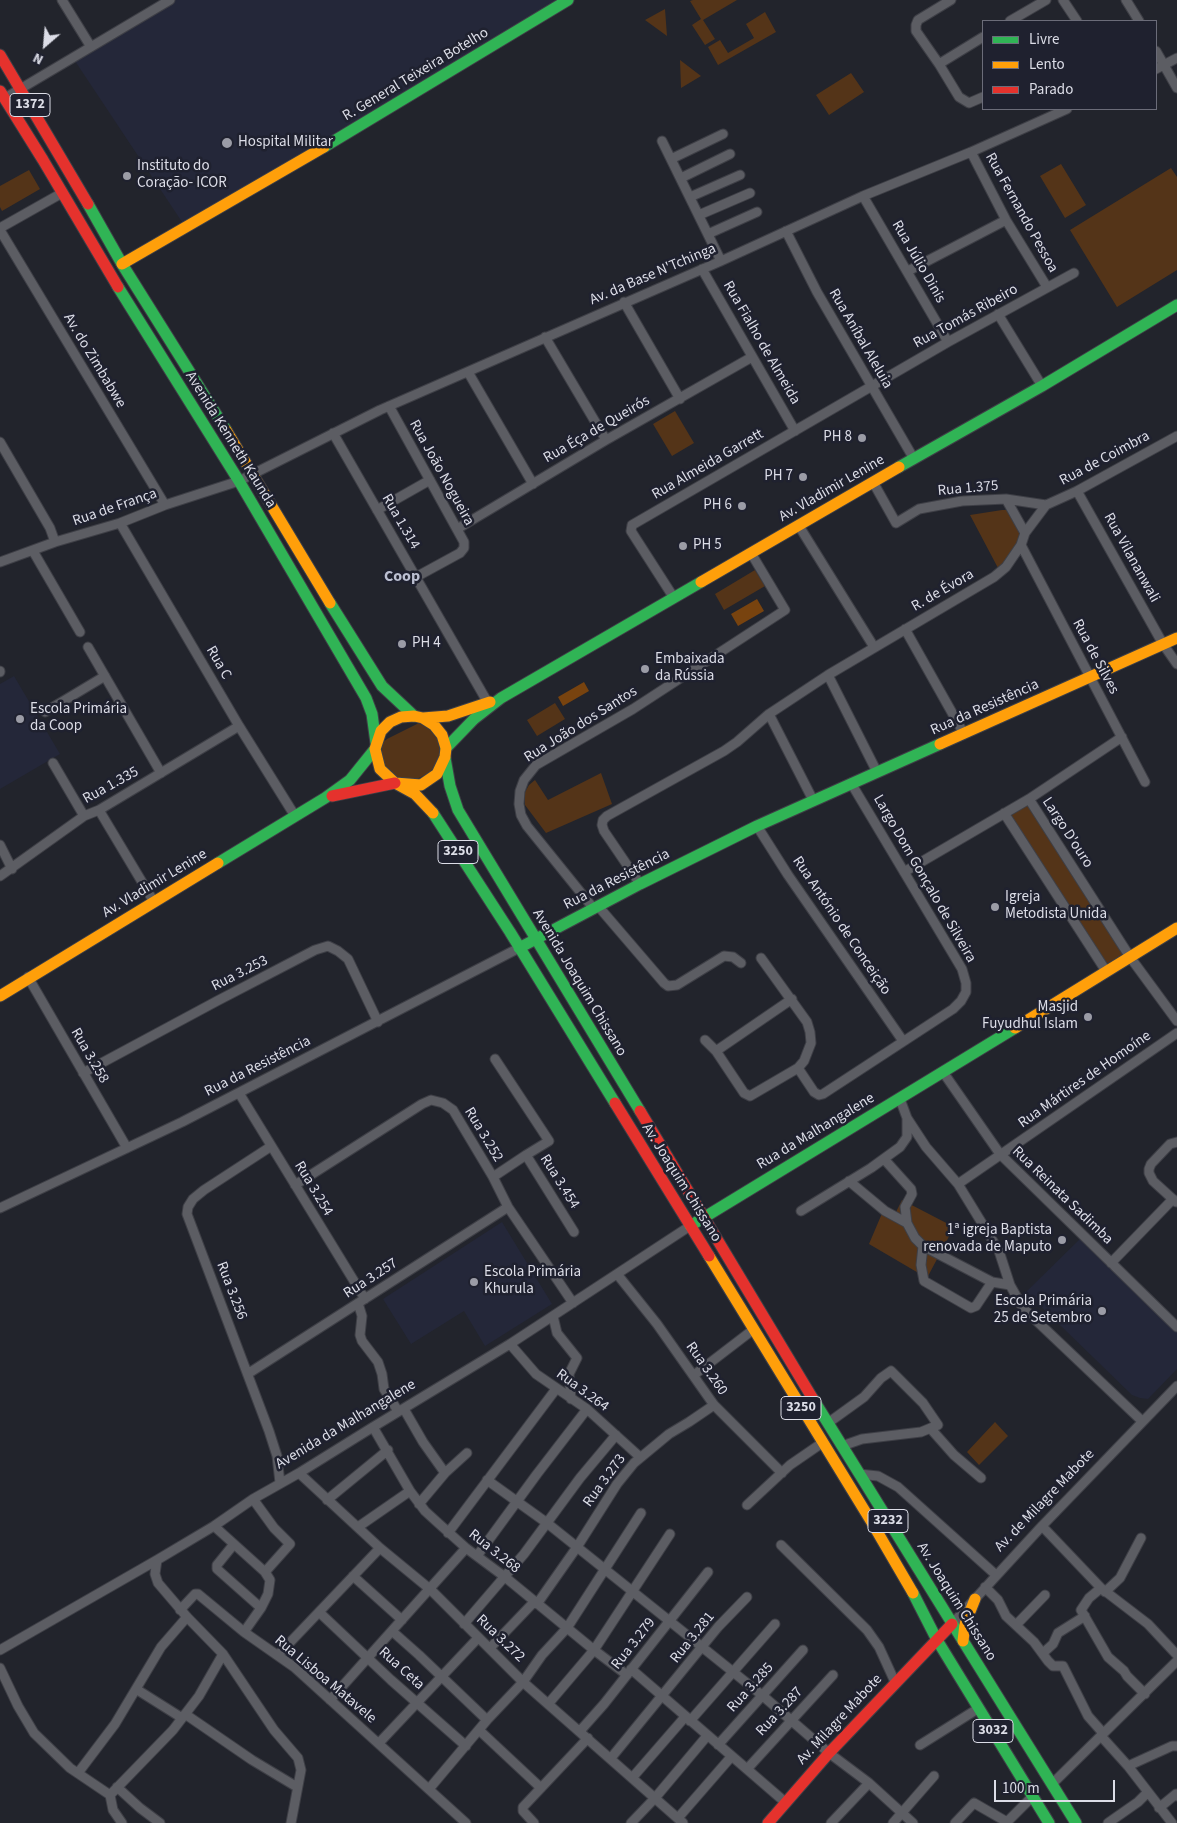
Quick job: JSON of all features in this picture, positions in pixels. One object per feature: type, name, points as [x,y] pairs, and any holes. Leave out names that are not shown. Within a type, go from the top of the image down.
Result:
[{"type":"main road","name":"R. General Teixeira Botelho","points":[[122,264],[276,176],[565,1]]},
{"type":"main road","name":"1372","points":[[0,55],[21,89]]},
{"type":"main road","name":"Avenida Kenneth Kaunda","points":[[21,89],[122,264],[253,474],[339,618],[382,686],[418,717]]},
{"type":"main road","name":"Avenida Kenneth Kaunda","points":[[2,95],[43,160],[113,280],[240,481],[366,698],[372,714],[376,746]]},
{"type":"main road","name":"Av. Vladimir Lenine","points":[[418,717],[448,716],[490,704],[1042,386],[1177,305]]},
{"type":"main road","name":"Rua da Resistência","points":[[519,948],[640,884],[812,800],[1177,638]]},
{"type":"main road","name":"Av. Vladimir Lenine","points":[[445,752],[490,704]]},
{"type":"main road","points":[[401,717],[418,717],[434,725],[442,735],[445,752],[437,774],[421,785],[395,783],[380,769],[376,746],[381,731],[390,722],[401,717]]},
{"type":"main road","name":"Av. Vladimir Lenine","points":[[0,996],[28,977],[325,798],[350,780],[376,746]]},
{"type":"main road","name":"Avenida Joaquim Chissano","points":[[445,752],[450,786],[455,804],[703,1217]]},
{"type":"main road","name":"Av. Vladimir Lenine","points":[[325,798],[395,783]]},
{"type":"main road","name":"Av. Joaquim Chissano","points":[[395,783],[415,794],[434,814],[519,948],[871,1521],[924,1612],[937,1640]]},
{"type":"main road","name":"Rua da Malhangalene","points":[[703,1217],[900,1099],[1177,928]]},
{"type":"main road","name":"Av. Joaquim Chissano","points":[[703,1217],[859,1474],[1076,1823]]},
{"type":"main road","name":"Avenida da Malhangalene","points":[[690,1226],[703,1217]]},
{"type":"main road","points":[[962,1641],[965,1624],[975,1599]]},
{"type":"main road","name":"Av. de Milagre Mabote","points":[[937,1640],[952,1624]]},
{"type":"main road","name":"Av. Milagre Mabote","points":[[768,1823],[829,1753],[937,1640]]},
{"type":"main road","name":"3032","points":[[937,1640],[1049,1823]]},
{"type":"street","points":[[62,0],[91,47]]},
{"type":"street","points":[[2,95],[21,89],[170,0]]},
{"type":"street","points":[[952,0],[918,20],[916,31],[959,97],[969,103],[982,98]]},
{"type":"street","points":[[1012,20],[1046,0]]},
{"type":"street","points":[[1063,0],[1076,20]]},
{"type":"street","points":[[1126,0],[1137,20]]},
{"type":"street","points":[[939,64],[982,38]]},
{"type":"street","points":[[1177,58],[1160,67],[1177,88]]},
{"type":"street","name":"Av. da Base N'Tchinga","points":[[253,474],[389,406],[721,261],[864,196],[971,152],[1056,111]]},
{"type":"street","points":[[671,159],[723,134]]},
{"type":"street","points":[[662,140],[721,261]]},
{"type":"street","name":"Rua Fernando Pessoa","points":[[971,152],[1006,220],[1047,287]]},
{"type":"street","points":[[681,178],[730,154]]},
{"type":"street","points":[[690,197],[740,175]]},
{"type":"street","points":[[0,229],[62,193]]},
{"type":"street","points":[[699,215],[750,193]]},
{"type":"street","name":"Rua Júlio Dinis","points":[[864,196],[948,342]]},
{"type":"street","points":[[708,234],[757,212]]},
{"type":"street","points":[[908,271],[1006,220]]},
{"type":"street","name":"Av. do Zimbabwe","points":[[0,229],[165,505]]},
{"type":"street","name":"Rua Aníbal Aleluia","points":[[786,231],[817,292],[914,459]]},
{"type":"street","name":"Rua Fialho de Almeida","points":[[702,269],[795,431]]},
{"type":"street","name":"Rua Tomás Ribeiro","points":[[872,387],[948,342],[1074,273]]},
{"type":"street","points":[[624,302],[680,399]]},
{"type":"street","points":[[998,314],[1042,386]]},
{"type":"street","points":[[545,337],[606,440]]},
{"type":"street","name":"Rua Éça de Queirós","points":[[457,529],[606,440],[752,357]]},
{"type":"street","points":[[468,372],[533,484]]},
{"type":"street","name":"Rua Almeida Garrett","points":[[674,598],[631,531],[632,526],[872,387]]},
{"type":"street","name":"Rua João Nogueira","points":[[389,406],[464,542],[464,548],[460,553],[416,577]]},
{"type":"street","name":"Rua 1.314","points":[[333,433],[490,704]]},
{"type":"street","name":"Rua de Coimbra","points":[[1046,505],[1077,491],[1177,436]]},
{"type":"street","points":[[0,442],[50,528],[56,542]]},
{"type":"street","name":"Rua de França","points":[[0,562],[56,542],[120,523],[165,505],[240,481],[253,474]]},
{"type":"street","points":[[377,510],[430,480]]},
{"type":"street","name":"Rua 1.375","points":[[873,482],[896,523],[919,509],[962,501],[1006,500],[1046,505]]},
{"type":"street","name":"Rua Vilananwali","points":[[1077,491],[1163,644],[1177,664]]},
{"type":"street","points":[[1006,500],[1025,533]]},
{"type":"street","name":"R. de Évora","points":[[640,884],[604,831],[602,826],[603,820],[611,813],[724,751],[769,714],[828,675],[994,577],[1006,566],[1021,545],[1025,533],[1046,505]]},
{"type":"street","name":"Rua C","points":[[120,523],[239,726],[300,814]]},
{"type":"street","points":[[799,526],[874,647]]},
{"type":"street","name":"Rua de Silves","points":[[1021,545],[1145,782]]},
{"type":"street","points":[[33,551],[80,632]]},
{"type":"street","name":"Rua João dos Santos","points":[[741,963],[733,957],[724,956],[677,985],[668,986],[596,907],[527,826],[521,815],[519,804],[520,791],[524,780],[536,765],[633,709],[785,610],[751,553]]},
{"type":"street","points":[[905,628],[964,734]]},
{"type":"street","points":[[88,647],[161,773]]},
{"type":"street","points":[[828,675],[877,772]]},
{"type":"street","points":[[45,712],[105,676]]},
{"type":"street","points":[[769,714],[812,800]]},
{"type":"street","name":"Rua 1.335","points":[[0,876],[84,816],[98,810],[239,726]]},
{"type":"street","points":[[904,872],[1029,799],[1122,737]]},
{"type":"street","points":[[53,763],[84,816]]},
{"type":"street","name":"Largo Dom Gonçalo de Silveira","points":[[851,783],[962,969],[966,983],[966,992],[953,1009],[902,1040]]},
{"type":"street","name":"Largo D'ouro","points":[[1029,799],[1130,957],[1177,1021]]},
{"type":"street","points":[[98,810],[154,902]]},
{"type":"street","points":[[1004,813],[1106,971]]},
{"type":"street","name":"Rua António de Conceição","points":[[757,826],[788,875],[902,1040]]},
{"type":"street","points":[[0,845],[12,869]]},
{"type":"street","name":"Rua 3.253","points":[[84,1073],[315,950],[328,946],[338,950],[348,959],[378,1022]]},
{"type":"street","name":"Rua da Resistência","points":[[0,1208],[182,1122],[519,948]]},
{"type":"street","points":[[705,1040],[716,1051],[744,1093],[750,1096],[798,1068],[804,1061],[809,1052],[810,1032],[807,1022],[761,958]]},
{"type":"street","name":"Rua 3.258","points":[[28,977],[127,1148]]},
{"type":"street","points":[[716,1051],[792,999]]},
{"type":"street","name":"Rua Mártires de Homoíne","points":[[958,1184],[1177,1033]]},
{"type":"street","points":[[798,1068],[814,1092],[819,1095],[823,1094],[902,1040]]},
{"type":"street","points":[[495,1059],[549,1141],[526,1155]]},
{"type":"street","name":"Rua Reinata Sadimba","points":[[945,1071],[1000,1154],[1177,1327]]},
{"type":"street","name":"Rua 3.254","points":[[239,1093],[270,1147],[296,1185],[361,1301]]},
{"type":"street","points":[[900,1099],[907,1118],[926,1147],[958,1184],[999,1252],[1010,1285],[1023,1308],[1142,1421]]},
{"type":"street","name":"Rua 3.252","points":[[296,1185],[422,1104],[430,1100],[443,1103],[453,1110],[493,1176],[508,1207],[573,1304]]},
{"type":"street","points":[[801,1211],[900,1147],[907,1137],[907,1118]]},
{"type":"street","points":[[1111,1262],[1175,1201],[1153,1181],[1149,1169],[1151,1164],[1170,1144],[1177,1142]]},
{"type":"street","name":"Rua 3.256","points":[[270,1147],[204,1190],[193,1199],[188,1207],[187,1214],[249,1374],[277,1456],[280,1483]]},
{"type":"street","name":"Rua 3.454","points":[[493,1176],[526,1155],[574,1232]]},
{"type":"street","points":[[884,1159],[912,1188],[912,1194],[905,1207],[907,1222],[915,1238],[923,1246],[992,1282],[1010,1285]]},
{"type":"street","points":[[849,1181],[885,1211],[907,1222]]},
{"type":"street","name":"Rua 3.257","points":[[249,1374],[508,1207]]},
{"type":"street","name":"Avenida da Malhangalene","points":[[2,1647],[214,1526],[253,1499],[510,1344],[690,1226]]},
{"type":"street","points":[[923,1246],[921,1264],[924,1281],[971,1308],[976,1306],[992,1282]]},
{"type":"street","name":"Rua 3.260","points":[[617,1274],[657,1324],[714,1405],[782,1473]]},
{"type":"street","points":[[361,1301],[360,1335],[362,1341],[378,1362],[384,1389],[445,1473]]},
{"type":"street","points":[[553,1316],[557,1333],[577,1358],[569,1374],[571,1399]]},
{"type":"street","points":[[694,1375],[754,1329]]},
{"type":"street","name":"Rua 3.264","points":[[510,1344],[536,1374],[587,1410],[640,1457]]},
{"type":"street","points":[[828,1423],[864,1397],[881,1378],[891,1371],[923,1403],[937,1424],[937,1426],[921,1432],[862,1439],[842,1446]]},
{"type":"street","name":"Av. de Milagre Mabote","points":[[952,1624],[1042,1526],[1177,1386]]},
{"type":"street","points":[[448,1533],[556,1389]]},
{"type":"street","name":"Rua 3.273","points":[[490,1648],[536,1603],[577,1547],[617,1484],[640,1457],[669,1434],[714,1405]]},
{"type":"street","points":[[477,1556],[517,1500],[587,1410]]},
{"type":"street","name":"Rua 3.268","points":[[373,1426],[419,1504],[448,1533],[594,1650],[629,1672],[661,1696],[731,1757],[748,1768],[785,1802]]},
{"type":"street","points":[[931,1429],[954,1455],[981,1478]]},
{"type":"street","points":[[464,1624],[504,1577],[586,1470],[616,1435]]},
{"type":"street","points":[[747,1505],[782,1473],[822,1443]]},
{"type":"street","points":[[327,1500],[388,1450]]},
{"type":"street","points":[[419,1504],[445,1473],[467,1454]]},
{"type":"street","name":"Rua 3.272","points":[[299,1473],[380,1548],[430,1590],[523,1682],[681,1821]]},
{"type":"street","points":[[859,1474],[878,1476],[898,1487],[996,1575]]},
{"type":"street","points":[[487,1480],[547,1523],[763,1696],[829,1753],[869,1783],[913,1823]]},
{"type":"street","points":[[358,1527],[410,1490]]},
{"type":"street","points":[[253,1499],[274,1528],[290,1544],[265,1572]]},
{"type":"street","points":[[429,1789],[487,1720],[523,1682],[542,1655],[566,1628],[640,1513]]},
{"type":"street","points":[[214,1526],[265,1572],[270,1580],[270,1587],[261,1608],[244,1632]]},
{"type":"street","points":[[1042,1526],[1103,1590],[1148,1624],[1177,1654]]},
{"type":"street","points":[[549,1703],[594,1650],[670,1534]]},
{"type":"street","points":[[1141,1538],[1120,1578],[1082,1609],[1108,1657],[1145,1694]]},
{"type":"street","points":[[234,1544],[217,1565],[217,1569],[261,1608]]},
{"type":"street","points":[[781,1546],[867,1630],[879,1647],[895,1682]]},
{"type":"street","points":[[278,1655],[380,1548]]},
{"type":"street","points":[[330,1700],[466,1548]]},
{"type":"street","points":[[157,1560],[155,1574],[158,1584],[223,1654],[274,1730],[298,1758],[301,1770],[292,1823]]},
{"type":"street","name":"Rua 3.279","points":[[580,1731],[708,1572]]},
{"type":"street","points":[[353,1576],[402,1620]]},
{"type":"street","points":[[985,1587],[998,1600],[1006,1616],[1043,1653],[1053,1666],[1062,1666],[1088,1716],[1172,1823]]},
{"type":"street","name":"Rua Lisboa Matavele","points":[[184,1613],[195,1594],[198,1594],[244,1632],[278,1655],[379,1743],[465,1823]]},
{"type":"street","points":[[1016,1625],[1045,1595]]},
{"type":"street","name":"Rua 3.281","points":[[611,1758],[718,1627],[747,1597]]},
{"type":"street","name":"Rua Ceta","points":[[319,1612],[466,1746]]},
{"type":"street","points":[[78,1773],[108,1736],[149,1665],[184,1613]]},
{"type":"street","points":[[1043,1653],[1053,1644],[1058,1633],[1085,1616]]},
{"type":"street","points":[[632,1778],[775,1624]]},
{"type":"street","points":[[392,1632],[487,1720]]},
{"type":"street","points":[[379,1743],[478,1638]]},
{"type":"street","name":"Rua 3.285","points":[[718,1745],[804,1650]]},
{"type":"street","points":[[110,1794],[159,1745],[184,1716],[223,1654]]},
{"type":"street","points":[[1052,1784],[1177,1661]]},
{"type":"street","points":[[0,1668],[18,1706],[34,1733],[54,1754],[78,1773],[110,1794],[113,1810],[122,1823]]},
{"type":"street","name":"Rua 3.287","points":[[748,1768],[833,1675]]},
{"type":"street","points":[[136,1689],[184,1716],[298,1787]]},
{"type":"street","points":[[920,1745],[979,1708]]},
{"type":"street","points":[[479,1730],[541,1788]]},
{"type":"street","points":[[631,1823],[708,1736]]},
{"type":"street","points":[[534,1823],[523,1809],[588,1738]]},
{"type":"street","points":[[1128,1766],[1172,1746],[1177,1746]]},
{"type":"street","points":[[681,1821],[731,1757]]},
{"type":"street","points":[[893,1823],[934,1776]]},
{"type":"street","points":[[831,1823],[869,1783]]},
{"type":"street","points":[[117,1787],[160,1823]]},
{"type":"street","points":[[1108,1823],[1138,1802],[1148,1792]]},
{"type":"street","points":[[1159,1808],[1176,1794],[1177,1796]]},
{"type":"street","points":[[955,1823],[974,1803],[1006,1823],[1033,1796]]},
{"type":"shaded area","name":"Hospital Militar","points":[[176,0],[561,0],[184,225],[75,61]]},
{"type":"shaded area","points":[[737,0],[703,20],[715,39],[705,45],[692,25],[701,19],[690,1]]},
{"type":"shaded area","points":[[665,9],[667,36],[645,20]]},
{"type":"shaded area","points":[[765,12],[776,32],[718,65],[708,47],[720,40],[728,53],[754,38],[746,24]]},
{"type":"shaded area","points":[[680,60],[701,76],[681,88]]},
{"type":"shaded area","points":[[851,73],[864,92],[829,115],[816,95]]},
{"type":"shaded area","points":[[1061,164],[1086,205],[1065,218],[1040,176]]},
{"type":"shaded area","points":[[1171,168],[1177,177],[1177,270],[1117,307],[1070,230]]},
{"type":"shaded area","points":[[29,170],[40,189],[2,211],[0,207],[0,186]]},
{"type":"shaded area","points":[[675,411],[694,443],[672,456],[653,424]]},
{"type":"shaded area","points":[[1011,510],[1022,533],[1016,546],[998,568],[970,515]]},
{"type":"shaded area","points":[[755,570],[765,586],[724,610],[715,594]]},
{"type":"shaded area","points":[[757,599],[764,611],[738,626],[731,614]]},
{"type":"shaded area","name":"Escola Primária da Coop","points":[[14,676],[60,754],[0,789],[0,684]]},
{"type":"shaded area","points":[[584,682],[589,691],[563,706],[558,697]]},
{"type":"shaded area","points":[[555,703],[565,719],[537,736],[527,720]]},
{"type":"shaded area","points":[[419,723],[447,739],[437,769],[411,782],[384,777],[381,744]]},
{"type":"shaded area","points":[[601,773],[612,804],[546,833],[525,805],[524,794],[529,785],[535,780],[548,800]]},
{"type":"shaded area","points":[[1029,799],[1130,957],[1106,971],[1004,813]]},
{"type":"shaded area","points":[[902,1200],[954,1227],[927,1278],[869,1244],[883,1211],[894,1216]]},
{"type":"shaded area","name":"Escola Primária Khurula","points":[[502,1222],[552,1304],[485,1346],[464,1311],[411,1344],[383,1299]]},
{"type":"shaded area","name":"Escola Primária 25 de Setembro","points":[[1082,1237],[1177,1331],[1177,1369],[1148,1399],[1132,1395],[1026,1292]]},
{"type":"shaded area","points":[[995,1422],[1008,1436],[979,1465],[967,1452]]},
{"type":"traffic: fast","points":[[324,147],[568,0]]},
{"type":"traffic: fast","points":[[88,204],[122,264],[226,430]]},
{"type":"traffic: fast","points":[[118,287],[239,481],[366,698],[372,714],[376,743]]},
{"type":"traffic: fast","points":[[899,467],[1042,386],[1177,305]]},
{"type":"traffic: fast","points":[[446,748],[474,719],[501,698],[701,582]]},
{"type":"traffic: fast","points":[[330,603],[382,686],[414,716]]},
{"type":"traffic: fast","points":[[519,948],[640,884],[757,826],[940,744]]},
{"type":"traffic: fast","points":[[218,863],[325,798],[350,780],[375,749]]},
{"type":"traffic: fast","points":[[445,758],[450,786],[458,810],[640,1111]]},
{"type":"traffic: fast","points":[[433,813],[510,932],[615,1103]]},
{"type":"traffic: fast","points":[[690,1226],[1015,1028]]},
{"type":"traffic: fast","points":[[813,1399],[1076,1823]]},
{"type":"traffic: fast","points":[[913,1593],[937,1640],[1049,1823]]},
{"type":"traffic: slow","points":[[122,264],[324,147]]},
{"type":"traffic: slow","points":[[226,430],[330,603]]},
{"type":"traffic: slow","points":[[701,582],[899,467]]},
{"type":"traffic: slow","points":[[940,744],[1177,638]]},
{"type":"traffic: slow","points":[[423,718],[448,716],[490,702]]},
{"type":"traffic: slow","points":[[395,783],[421,785],[437,774],[445,757],[446,748],[442,735],[434,725],[423,718],[414,716],[401,717],[390,722],[381,731],[375,749],[380,769],[395,783],[415,794],[433,813]]},
{"type":"traffic: slow","points":[[0,996],[218,863]]},
{"type":"traffic: slow","points":[[1015,1028],[1177,928]]},
{"type":"traffic: slow","points":[[709,1256],[913,1593]]},
{"type":"traffic: slow","points":[[963,1641],[965,1624],[975,1599]]},
{"type":"traffic: jam","points":[[0,55],[88,204]]},
{"type":"traffic: jam","points":[[0,91],[118,287]]},
{"type":"traffic: jam","points":[[332,796],[395,783]]},
{"type":"traffic: jam","points":[[615,1103],[709,1256]]},
{"type":"traffic: jam","points":[[640,1111],[813,1399]]},
{"type":"traffic: jam","points":[[768,1823],[829,1753],[952,1624]]},
{"type":"place","name":"Hospital Militar","points":[[227,143]]},
{"type":"place","name":"Instituto do Coração- ICOR","points":[[127,176]]},
{"type":"place","name":"PH 8","points":[[862,438]]},
{"type":"place","name":"PH 7","points":[[803,477]]},
{"type":"place","name":"PH 6","points":[[742,506]]},
{"type":"place","name":"PH 5","points":[[683,546]]},
{"type":"place","name":"PH 4","points":[[402,644]]},
{"type":"place","name":"Embaixada da Rússia","points":[[645,669]]},
{"type":"place","name":"Escola Primária da Coop","points":[[20,719]]},
{"type":"place","name":"Igreja Metodista Unida","points":[[995,907]]},
{"type":"place","name":"Masjid Fuyudhul Islam","points":[[1088,1017]]},
{"type":"place","name":"1ª igreja Baptista renovada de Maputo","points":[[1062,1240]]},
{"type":"place","name":"Escola Primária Khurula","points":[[474,1282]]},
{"type":"place","name":"Escola Primária 25 de Setembro","points":[[1102,1311]]},
{"type":"district","name":"Coop","points":[[402,577]]}]
